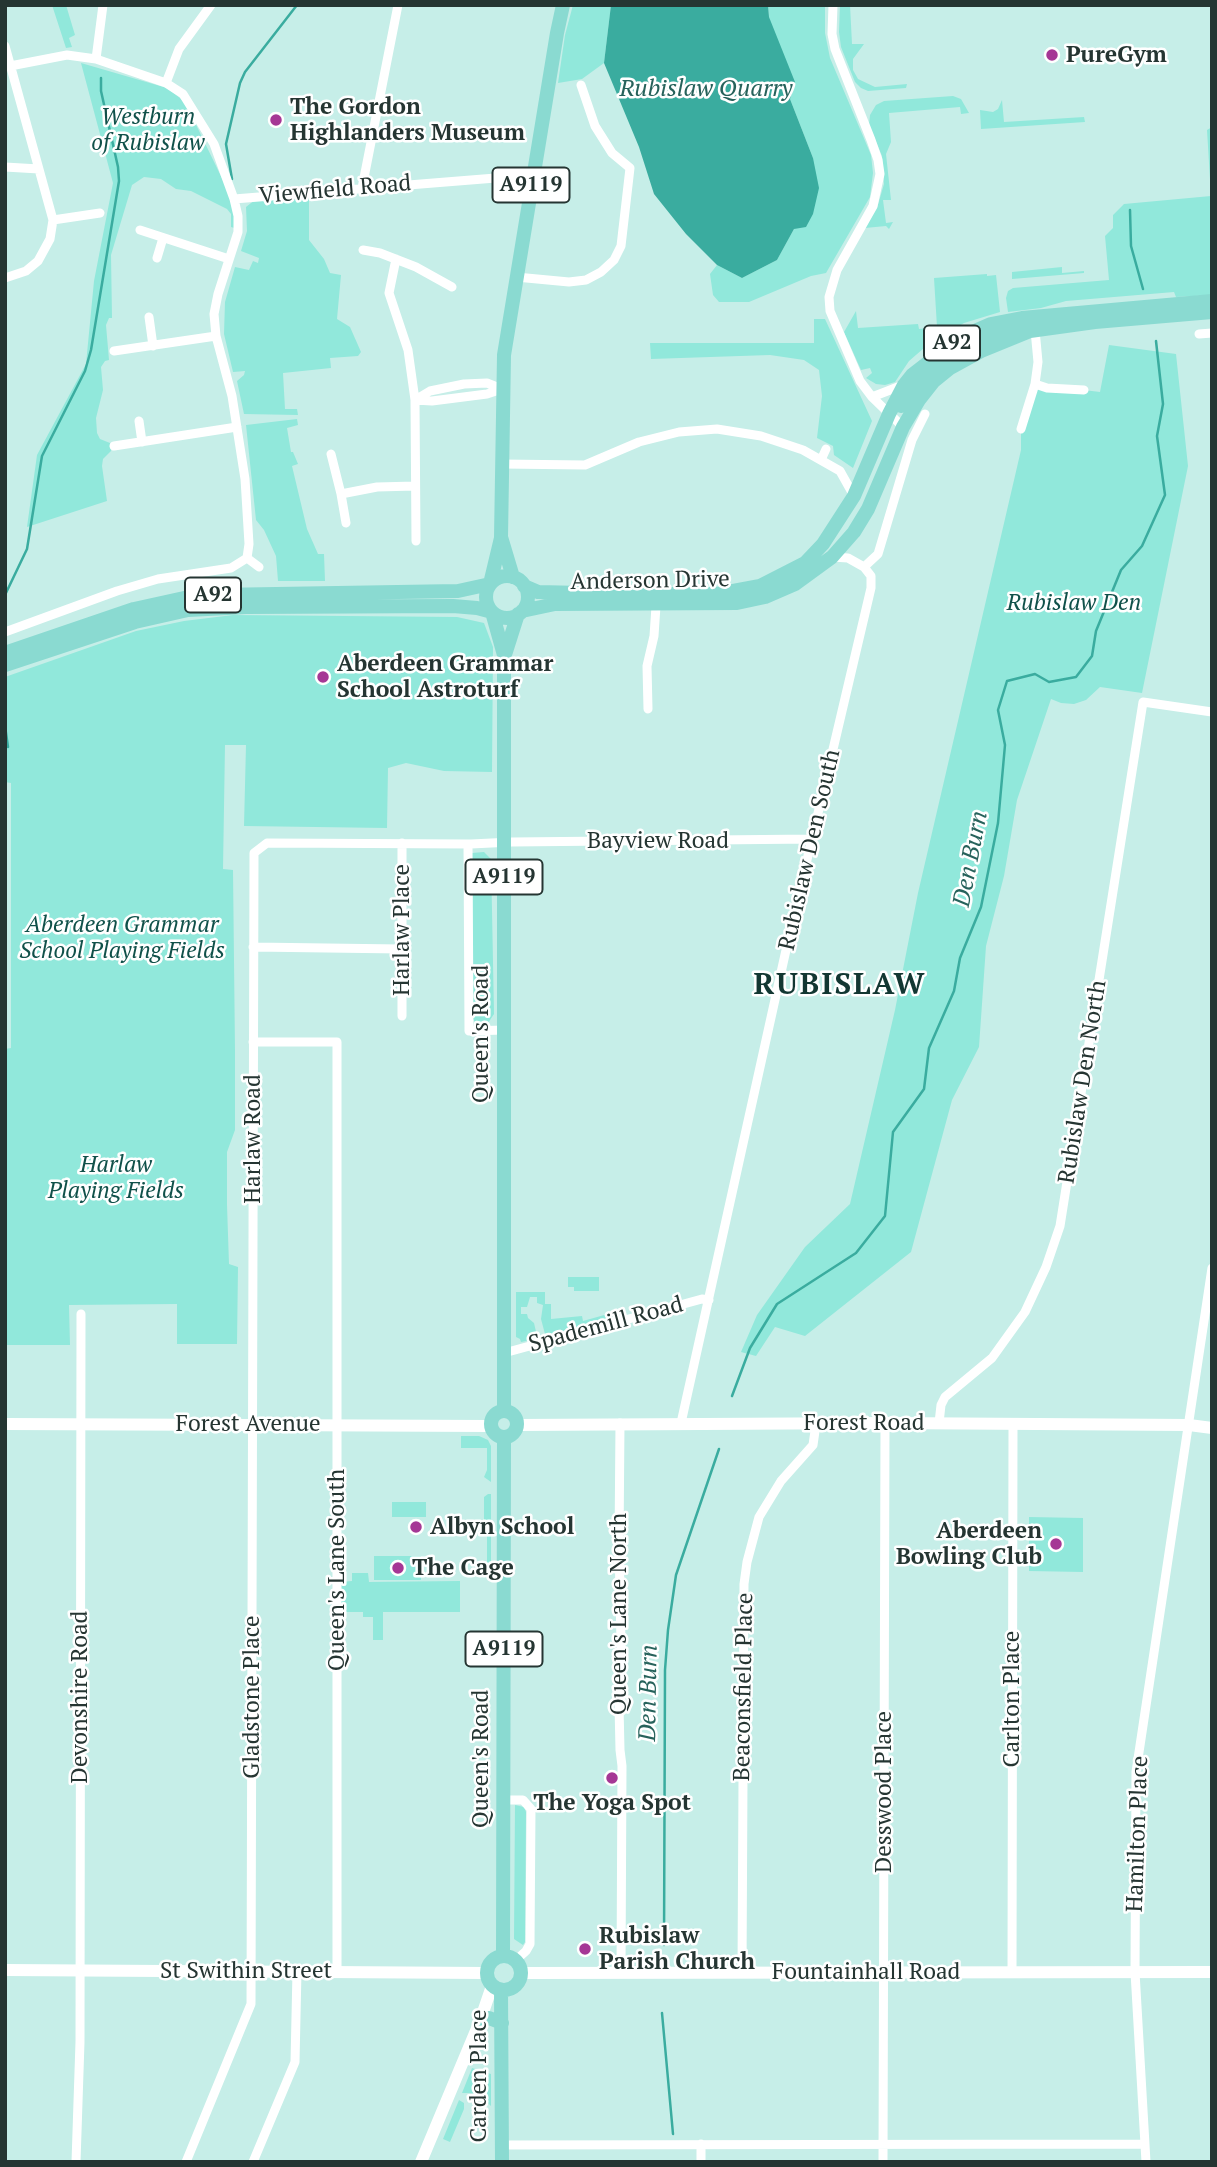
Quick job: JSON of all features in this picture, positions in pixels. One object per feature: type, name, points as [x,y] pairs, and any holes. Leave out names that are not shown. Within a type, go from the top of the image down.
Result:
[{"type":"main road","name":"A9119","points":[[490,584],[501,537],[502,389],[506,334],[563,5]]},
{"type":"main road","name":"Anderson Drive","points":[[519,582],[538,592],[639,594],[717,594],[760,586],[786,574],[814,554],[833,532],[854,496],[904,385],[945,347],[978,328],[991,324],[1090,311],[1212,301]]},
{"type":"main road","name":"Anderson Drive","points":[[889,414],[903,404],[942,362],[960,349],[1006,332],[1212,312]]},
{"type":"main road","name":"Anderson Drive","points":[[520,613],[555,604],[716,605],[754,600],[795,584],[832,557],[854,532],[868,509],[903,427],[934,381],[950,368],[981,351],[1032,331]]},
{"type":"main road","name":"A9119","points":[[501,537],[519,582]]},
{"type":"main road","name":"A92","points":[[6,653],[134,609],[184,598],[216,595],[458,592],[490,584],[501,577],[519,582]]},
{"type":"main road","points":[[519,582],[527,599],[520,613]]},
{"type":"main road","points":[[490,584],[486,596],[492,612]]},
{"type":"main road","name":"A92","points":[[6,653],[188,610],[217,607],[453,607],[477,608],[508,618],[520,613]]},
{"type":"main road","name":"Queen's Road","points":[[492,612],[504,656],[504,1411]]},
{"type":"main road","name":"Queen's Road","points":[[504,656],[520,613]]},
{"type":"main road","points":[[504,1411],[513,1415],[517,1424],[514,1433],[504,1437],[497,1435],[491,1426],[494,1416],[504,1411]]},
{"type":"main road","name":"Queen's Road","points":[[504,1437],[504,1800],[513,1963]]},
{"type":"main road","points":[[490,1962],[513,1963],[515,1986],[493,1983],[490,1962]]},
{"type":"main road","name":"Carden Place","points":[[493,1983],[502,2023],[502,2162]]},
{"type":"main road","points":[[480,2021],[489,2018],[502,2023]]},
{"type":"street","points":[[96,59],[103,5]]},
{"type":"street","points":[[166,83],[179,49],[211,5]]},
{"type":"street","points":[[362,188],[398,5]]},
{"type":"street","points":[[833,5],[835,49],[871,140],[880,174],[873,206],[837,270],[830,297],[830,311],[860,381],[872,397],[903,427]]},
{"type":"street","points":[[5,46],[53,220],[50,239],[38,261],[26,271],[5,278]]},
{"type":"street","name":"Viewfield Road","points":[[9,66],[67,55],[96,59],[166,83],[183,94],[214,144],[234,199],[533,175]]},
{"type":"street","points":[[516,277],[544,281],[586,280],[601,272],[614,260],[621,246],[630,167],[612,153],[594,126],[580,85]]},
{"type":"street","points":[[5,167],[39,169]]},
{"type":"street","points":[[5,632],[158,579],[231,568],[247,558],[250,544],[248,515],[237,427],[216,336],[214,314],[239,224],[234,199]]},
{"type":"street","points":[[53,220],[100,213]]},
{"type":"street","points":[[140,230],[229,259]]},
{"type":"street","points":[[157,258],[163,238]]},
{"type":"street","points":[[363,250],[416,267],[452,287]]},
{"type":"street","points":[[396,259],[389,293],[408,350],[415,400],[416,541]]},
{"type":"street","points":[[149,317],[153,346]]},
{"type":"street","points":[[1021,429],[1035,384],[1038,362],[1032,331]]},
{"type":"street","points":[[1199,334],[1212,332]]},
{"type":"street","points":[[114,351],[216,336]]},
{"type":"street","points":[[415,400],[430,391],[464,384],[487,383],[502,389]]},
{"type":"street","points":[[1035,384],[1047,388],[1084,390]]},
{"type":"street","points":[[872,397],[904,385]]},
{"type":"street","points":[[832,557],[848,558],[864,567],[878,554],[912,440],[925,414]]},
{"type":"street","points":[[139,421],[142,442]]},
{"type":"street","points":[[114,446],[237,427]]},
{"type":"street","points":[[502,464],[585,465],[639,442],[679,432],[717,429],[761,436],[803,450],[840,471],[854,496]]},
{"type":"street","points":[[821,460],[826,449]]},
{"type":"street","points":[[331,454],[346,523]]},
{"type":"street","points":[[341,494],[377,487],[415,486]]},
{"type":"street","points":[[247,558],[259,567]]},
{"type":"street","name":"Rubislaw Den South","points":[[681,1423],[871,588],[871,576],[864,567]]},
{"type":"street","points":[[648,709],[647,666],[654,636],[656,606]]},
{"type":"street","name":"Rubislaw Den North","points":[[939,1423],[945,1397],[992,1358],[1024,1312],[1046,1267],[1060,1226],[1143,702],[1212,712]]},
{"type":"street","name":"Bayview Road","points":[[254,853],[267,843],[468,844],[813,839]]},
{"type":"street","name":"Harlaw Place","points":[[402,843],[402,1016]]},
{"type":"street","points":[[468,844],[469,1031],[504,1031]]},
{"type":"street","name":"Harlaw Road","points":[[252,1424],[254,853]]},
{"type":"street","points":[[253,947],[401,949]]},
{"type":"street","name":"Queen's Lane South","points":[[253,1042],[337,1042],[337,1971]]},
{"type":"street","name":"Hamilton Place","points":[[1146,2162],[1135,1972],[1136,1772],[1212,1268]]},
{"type":"street","name":"Spademill Road","points":[[504,1353],[702,1299],[709,1300]]},
{"type":"street","name":"Devonshire Road","points":[[76,2162],[80,1970],[81,1314]]},
{"type":"street","name":"Queen's Lane North","points":[[620,1423],[621,1972]]},
{"type":"street","name":"Desswood Place","points":[[883,2162],[885,1423]]},
{"type":"street","name":"Forest Road","points":[[517,1424],[939,1423],[1189,1425],[1212,1428]]},
{"type":"street","name":"Forest Avenue","points":[[5,1424],[491,1426]]},
{"type":"street","name":"Gladstone Place","points":[[186,2162],[251,2004],[252,1424]]},
{"type":"street","name":"Beaconsfield Place","points":[[742,1972],[744,1612],[747,1562],[759,1517],[781,1481],[813,1445],[816,1424]]},
{"type":"street","name":"Carlton Place","points":[[1012,1972],[1013,1425]]},
{"type":"street","points":[[504,1800],[523,1800],[531,1809],[530,1944],[513,1963]]},
{"type":"street","name":"Fountainhall Road","points":[[513,1963],[621,1972],[1212,1972]]},
{"type":"street","name":"St Swithin Street","points":[[5,1970],[337,1971],[493,1983]]},
{"type":"street","points":[[253,2162],[295,2062],[297,1971]]},
{"type":"street","points":[[421,2162],[480,2021],[493,1983]]},
{"type":"street","points":[[701,2144],[701,2162]]},
{"type":"street","points":[[502,2146],[1145,2144]]},
{"type":"green space","points":[[52,5],[66,5],[75,35],[69,38],[72,47],[66,48]]},
{"type":"green space","points":[[573,5],[611,5],[604,63],[582,79],[558,83],[565,35]]},
{"type":"green space","points":[[768,5],[825,5],[825,33],[830,58],[871,155],[873,173],[870,197],[826,273],[811,276],[749,302],[719,302],[713,295],[710,274],[717,265],[742,278],[777,260],[794,229],[813,158],[790,99]]},
{"type":"green space","points":[[840,5],[850,5],[852,44],[864,44],[853,59],[853,70],[858,79],[875,87],[907,84],[906,88],[868,91],[855,82],[841,47]]},
{"type":"green space","name":"Westburn of Rubislaw","points":[[81,63],[167,88],[185,102],[233,201],[238,229],[231,227],[231,214],[227,209],[191,191],[176,189],[161,179],[144,177],[132,185],[111,255],[112,318],[109,318],[106,325],[109,360],[101,367],[103,390],[96,418],[100,439],[110,443],[111,451],[103,459],[102,466],[107,501],[27,527],[37,455],[86,364],[94,281],[113,183]]},
{"type":"green space","points":[[953,96],[961,99],[969,113],[961,114],[960,107],[889,113],[891,142],[886,154],[891,200],[883,200],[886,223],[893,222],[889,229],[886,226],[865,228],[877,208],[884,184],[882,156],[869,125],[870,115],[876,105],[884,101]]},
{"type":"green space","points":[[1002,100],[1004,122],[1084,117],[1085,122],[981,129],[980,110],[993,112],[998,109]]},
{"type":"green space","points":[[1212,127],[1212,295],[1176,297],[1174,292],[1066,301],[1041,308],[1008,312],[1006,298],[1008,291],[1013,288],[1109,280],[1105,236],[1113,228],[1113,215],[1124,204],[1211,196],[1207,130]]},
{"type":"green space","points":[[309,194],[309,240],[324,259],[330,273],[341,275],[337,319],[350,327],[361,352],[358,356],[330,358],[331,368],[283,373],[285,409],[297,409],[298,415],[244,414],[237,381],[245,371],[233,372],[224,334],[225,302],[235,267],[249,270],[253,261],[258,263],[259,258],[241,251],[247,231],[246,207],[256,199]]},
{"type":"green space","points":[[1062,267],[1062,273],[1084,273],[1012,279],[1012,272]]},
{"type":"green space","points":[[996,275],[1000,312],[964,323],[931,342],[909,361],[895,382],[876,384],[866,378],[872,373],[870,368],[861,370],[844,332],[856,311],[858,328],[918,324],[919,329],[937,327],[934,278]]},
{"type":"green space","points":[[814,319],[825,319],[872,421],[853,468],[834,455],[833,446],[817,438],[822,396],[819,370],[804,360],[770,355],[651,359],[650,343],[814,343]]},
{"type":"green space","name":"Rubislaw Den","points":[[1109,345],[1176,354],[1188,466],[1142,693],[1100,687],[1086,700],[1074,704],[1051,699],[1017,800],[1004,876],[986,946],[979,1047],[952,1100],[911,1252],[805,1336],[775,1327],[756,1356],[741,1352],[757,1315],[805,1247],[850,1204],[895,1010],[918,893],[1021,450],[1021,429],[1035,384],[1100,392]]},
{"type":"green space","points":[[297,419],[298,425],[287,428],[291,452],[298,464],[292,466],[307,529],[318,554],[324,554],[325,581],[278,581],[276,556],[264,530],[256,520],[246,425]]},
{"type":"green space","name":"Aberdeen Grammar School Playing Fields","points":[[233,615],[457,617],[484,623],[493,647],[492,772],[444,771],[406,763],[388,768],[387,828],[244,826],[246,745],[225,745],[223,869],[233,870],[235,1051],[235,1130],[227,1152],[227,1205],[229,1264],[238,1267],[237,1344],[177,1344],[177,1304],[69,1305],[70,1345],[5,1345],[5,1049],[11,1048],[11,783],[5,782],[5,677],[136,631]]},
{"type":"green space","points":[[484,852],[491,859],[494,1014],[488,1023],[483,1024],[472,1018],[472,853]]},
{"type":"green space","points":[[568,1277],[599,1277],[599,1291],[574,1291],[574,1287],[568,1287]]},
{"type":"green space","points":[[516,1292],[545,1292],[545,1304],[551,1304],[551,1319],[582,1316],[583,1321],[622,1310],[622,1315],[548,1335],[545,1334],[541,1319],[543,1305],[537,1303],[537,1297],[530,1297],[527,1307],[521,1307],[521,1314],[527,1314],[534,1323],[537,1336],[536,1339],[521,1342],[516,1337]]},
{"type":"green space","points":[[461,1436],[479,1436],[488,1440],[491,1446],[491,1482],[484,1477],[487,1470],[487,1448],[461,1448]]},
{"type":"green space","points":[[491,1494],[491,1572],[487,1570],[487,1525],[484,1522],[484,1497]]},
{"type":"green space","points":[[392,1502],[426,1502],[426,1517],[392,1517]]},
{"type":"green space","name":"Aberdeen Bowling Club","points":[[1029,1517],[1083,1518],[1083,1572],[1029,1571]]},
{"type":"green space","name":"The Cage","points":[[374,1556],[421,1556],[421,1580],[374,1580]]},
{"type":"green space","points":[[352,1573],[368,1573],[369,1582],[460,1581],[460,1612],[383,1612],[383,1640],[373,1640],[373,1617],[363,1617],[363,1612],[341,1612],[341,1582],[352,1581]]},
{"type":"green space","points":[[515,1805],[524,1807],[526,1812],[523,1945],[514,1939]]},
{"type":"green space","points":[[472,2068],[491,2074],[491,2106],[477,2093],[462,2093]]},
{"type":"green space","points":[[459,2100],[464,2103],[464,2109],[450,2142],[443,2139]]},
{"type":"water","name":"Rubislaw Quarry","points":[[611,5],[768,5],[769,17],[795,82],[790,99],[813,158],[819,188],[813,214],[806,227],[794,229],[777,260],[742,278],[717,265],[686,234],[654,194],[639,147],[604,63]]},
{"type":"waterway","points":[[232,179],[226,144],[240,83],[245,72],[297,5]]},
{"type":"waterway","points":[[5,595],[27,549],[42,456],[85,371],[91,350],[119,181],[101,91],[101,78]]},
{"type":"waterway","name":"Den Burn","points":[[1130,210],[1131,246],[1143,289]]},
{"type":"waterway","name":"Den Burn","points":[[732,1396],[750,1348],[777,1304],[856,1253],[885,1216],[893,1132],[924,1089],[929,1048],[954,991],[960,958],[981,907],[998,823],[1005,745],[998,710],[1007,681],[1035,674],[1049,682],[1076,677],[1092,656],[1096,631],[1121,570],[1142,546],[1165,495],[1157,436],[1163,404],[1156,341]]},
{"type":"waterway","points":[[5,726],[8,747]]},
{"type":"waterway","name":"Den Burn","points":[[664,1945],[665,1670],[668,1630],[676,1575],[719,1449]]},
{"type":"waterway","name":"Den Burn","points":[[662,2013],[673,2134]]},
{"type":"place","name":"PureGym","points":[[1052,55]]},
{"type":"place","name":"The Gordon Highlanders Museum","points":[[276,120]]},
{"type":"place","name":"Aberdeen Grammar School Astroturf","points":[[323,677]]},
{"type":"place","name":"Albyn School","points":[[416,1527]]},
{"type":"place","name":"Aberdeen Bowling Club","points":[[1056,1544]]},
{"type":"place","name":"The Cage","points":[[398,1568]]},
{"type":"place","name":"The Yoga Spot","points":[[612,1778]]},
{"type":"place","name":"Rubislaw Parish Church","points":[[585,1949]]},
{"type":"district","name":"RUBISLAW","points":[[840,985]]},
{"type":"park label","name":"Harlaw Playing Fields","points":[[116,1178]]}]
